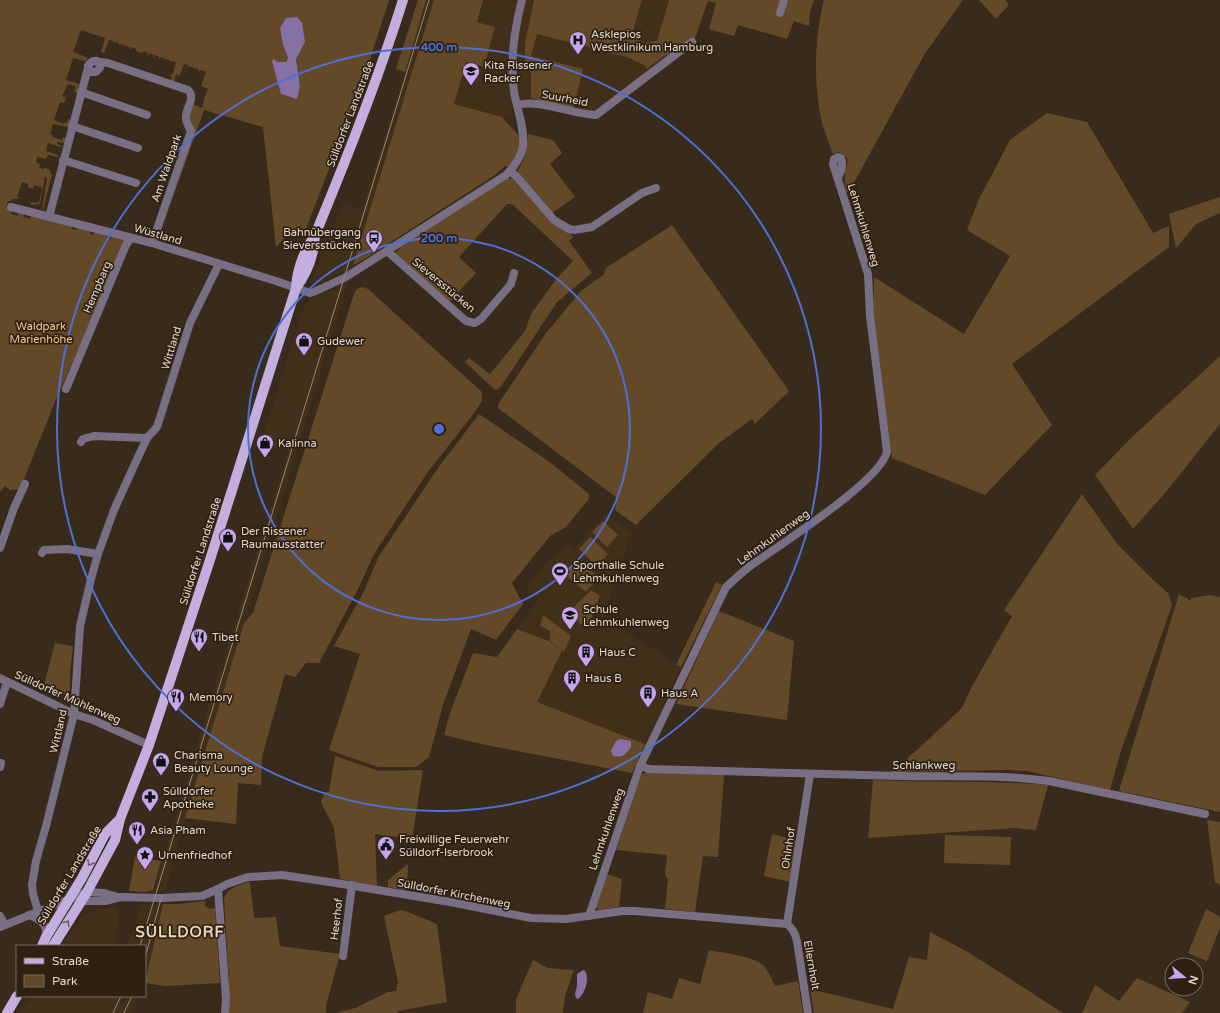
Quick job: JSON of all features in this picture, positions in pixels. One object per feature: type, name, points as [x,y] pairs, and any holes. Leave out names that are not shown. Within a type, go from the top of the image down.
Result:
[{"type":"main road","name":"Sülldorfer Landstraße","points":[[53,945],[84,896],[115,840],[120,819],[149,745],[217,540],[296,288],[307,270],[314,250],[316,236],[372,94],[403,0]]},
{"type":"main road","name":"Sülldorfer Landstraße","points":[[44,941],[105,834],[120,819]]},
{"type":"main road","points":[[7,1013],[16,997]]},
{"type":"street","points":[[296,288],[310,293],[346,277],[510,171],[520,156],[523,142],[523,134],[514,89],[514,42],[516,25],[522,0]]},
{"type":"street","points":[[780,13],[784,0]]},
{"type":"street","name":"Suurheid","points":[[517,105],[532,103],[596,115],[692,42]]},
{"type":"street","name":"Am Waldpark","points":[[49,216],[84,80],[90,69],[91,62],[101,63],[191,92],[192,96],[186,116],[191,131],[152,243]]},
{"type":"street","points":[[81,92],[147,114]]},
{"type":"street","points":[[72,126],[138,148]]},
{"type":"street","points":[[63,160],[136,183]]},
{"type":"street","points":[[510,171],[517,176],[554,220],[569,229],[574,230],[592,227],[642,192],[656,188]]},
{"type":"street","name":"Lehmkuhlenweg","points":[[588,916],[640,766],[726,587],[748,568],[845,498],[880,465],[886,457],[887,451],[870,316],[868,274],[838,178]]},
{"type":"street","name":"Wüstland","points":[[12,207],[152,243],[296,288]]},
{"type":"street","name":"Hempbarg","points":[[66,389],[126,245],[131,238]]},
{"type":"street","name":"Sieversstücken","points":[[387,251],[466,321],[475,323],[481,319],[511,284],[514,273]]},
{"type":"street","name":"Wittland","points":[[38,911],[32,885],[36,861],[74,714],[80,626],[91,579],[98,554],[114,510],[147,438],[157,427],[190,323],[219,264]]},
{"type":"street","points":[[81,442],[83,439],[94,436],[147,438]]},
{"type":"street","points":[[0,548],[14,508],[25,484]]},
{"type":"street","points":[[42,553],[44,550],[66,549],[98,554]]},
{"type":"street","points":[[0,704],[3,680]]},
{"type":"street","name":"Sülldorfer Mühlenweg","points":[[3,680],[74,714],[93,720],[149,745]]},
{"type":"street","name":"Schlankweg","points":[[640,766],[649,769],[810,774],[1005,776],[1049,781],[1205,814]]},
{"type":"street","name":"Ohlnhof","points":[[787,924],[810,774]]},
{"type":"street","name":"Sülldorfer Kirchenweg","points":[[2,926],[68,900],[84,896],[104,893],[121,897],[202,896],[227,884],[248,877],[274,875],[295,876],[352,885],[531,918],[566,919],[635,910],[787,924]]},
{"type":"street","name":"Heerhof","points":[[343,956],[352,885]]},
{"type":"street","points":[[218,889],[226,999],[225,1013]]},
{"type":"street","points":[[0,916],[2,926]]},
{"type":"street","points":[[29,916],[44,923],[46,928],[44,941]]},
{"type":"street","name":"Ellernholt","points":[[787,924],[795,933],[797,941],[808,1013]]},
{"type":"shaded area","points":[[426,0],[434,0],[185,818],[165,892],[154,891],[206,714],[288,452],[261,443],[304,305],[314,297],[332,290],[336,291],[344,271],[320,283],[312,282],[343,203],[362,209]]},
{"type":"shaded area","name":"Asklepios Westklinikum Hamburg","points":[[483,0],[691,0],[676,47],[612,103],[597,114],[531,98],[511,103],[513,116],[502,117],[454,104],[466,62],[484,67],[495,27],[477,22]]},
{"type":"shaded area","points":[[297,17],[302,23],[305,42],[296,59],[300,86],[297,99],[281,94],[272,61],[274,59],[277,62],[286,62],[288,58],[283,45],[280,28],[286,18]]},
{"type":"shaded area","name":"Schule Lehmkuhlenweg","points":[[605,515],[632,532],[603,617],[681,667],[645,744],[537,702],[549,641],[517,629],[538,599],[526,588],[543,566],[568,543],[574,549]]},
{"type":"shaded area","points":[[620,739],[631,741],[631,747],[624,755],[619,757],[613,756],[611,751],[616,741]]},
{"type":"shaded area","points":[[141,904],[163,904],[146,980],[146,945],[126,945],[130,934],[132,934]]},
{"type":"shaded area","points":[[118,907],[118,926],[115,945],[63,945],[81,918],[98,908]]},
{"type":"shaded area","points":[[583,970],[586,974],[587,982],[583,994],[578,999],[576,998],[575,994],[577,974]]},
{"type":"shaded area","points":[[30,997],[140,997],[132,1013],[20,1013]]},
{"type":"green space","name":"Waldpark Marienhöhe","points":[[0,0],[389,0],[364,78],[304,234],[291,231],[276,247],[263,127],[204,110],[158,239],[156,239],[191,124],[189,116],[190,111],[194,105],[202,108],[208,89],[201,86],[206,72],[201,70],[199,72],[199,70],[195,68],[193,70],[194,68],[189,66],[187,68],[188,65],[184,64],[179,77],[176,74],[174,83],[170,81],[172,77],[170,76],[173,74],[176,62],[170,62],[170,60],[166,59],[164,61],[165,59],[161,57],[159,59],[159,57],[155,55],[153,57],[154,55],[150,53],[147,55],[148,53],[144,51],[142,53],[136,51],[136,49],[132,47],[130,49],[130,47],[125,47],[125,45],[121,44],[119,45],[119,43],[115,42],[113,43],[113,41],[109,40],[104,53],[101,52],[105,38],[81,30],[73,52],[88,58],[85,61],[73,58],[66,80],[79,84],[77,93],[74,92],[76,86],[68,84],[62,96],[66,97],[64,103],[60,102],[54,120],[64,124],[65,122],[67,123],[68,119],[71,120],[69,127],[53,124],[50,134],[53,135],[52,137],[62,140],[63,137],[66,138],[65,143],[57,142],[57,144],[62,146],[61,147],[48,143],[46,151],[58,155],[58,157],[48,155],[46,159],[37,157],[36,162],[40,164],[39,168],[44,169],[44,167],[51,171],[50,173],[52,174],[43,210],[47,178],[45,177],[40,204],[31,205],[31,202],[39,202],[42,190],[41,187],[34,185],[33,189],[28,187],[28,184],[22,182],[17,197],[21,198],[8,201],[6,208],[12,210],[11,214],[17,216],[19,211],[24,213],[23,217],[30,219],[31,214],[73,225],[72,229],[76,230],[77,226],[91,229],[90,234],[93,235],[95,231],[108,234],[107,238],[111,239],[112,235],[127,239],[57,397],[22,484],[21,483],[19,489],[10,490],[5,486],[0,492]],"holes":[[[305,42],[296,59],[300,86],[274,59],[277,62],[286,62],[288,58],[283,45]]]},
{"type":"green space","points":[[418,0],[426,0],[405,72],[396,69]]},
{"type":"green space","points":[[434,0],[483,0],[477,22],[495,27],[484,67],[466,62],[454,104],[502,117],[520,137],[519,151],[509,168],[505,166],[495,175],[353,265]]},
{"type":"green space","points":[[534,0],[642,0],[632,34],[643,43],[657,41],[669,0],[814,0],[810,12],[809,26],[794,21],[787,39],[738,25],[734,36],[709,29],[716,3],[708,1],[692,47],[664,56],[647,69],[644,65],[627,57],[537,34],[531,56],[583,69],[573,109],[531,98],[531,69],[525,68],[525,43]]},
{"type":"green space","points":[[824,0],[963,0],[924,55],[851,188],[846,193],[845,172],[848,162],[846,157],[839,152],[833,154],[826,137],[817,94],[816,53]]},
{"type":"green space","points":[[979,0],[1005,0],[1009,5],[996,19]]},
{"type":"green space","points":[[1047,113],[1087,122],[1153,233],[1169,226],[1169,247],[1012,364],[1052,425],[985,495],[892,458],[873,310],[874,277],[964,334],[1010,256],[967,230],[978,201],[1010,140]]},
{"type":"green space","points":[[528,134],[553,140],[562,153],[550,164],[575,197],[552,213],[517,172],[525,154]]},
{"type":"green space","points":[[507,178],[514,179],[569,232],[573,237],[569,241],[592,273],[557,302],[500,388],[495,390],[465,362],[469,358],[490,374],[525,331],[531,314],[557,278],[573,261],[512,204],[507,204],[459,257],[476,273],[449,302],[394,254],[409,240]]},
{"type":"green space","points":[[1220,197],[1220,213],[1196,224],[1176,248],[1169,214]]},
{"type":"green space","points":[[672,225],[789,391],[755,424],[752,419],[719,443],[636,525],[615,510],[617,498],[498,408],[499,403],[546,333],[581,291],[603,275],[606,268]]},
{"type":"green space","points":[[363,287],[368,289],[482,392],[482,401],[427,473],[374,554],[359,587],[319,663],[306,663],[295,677],[285,674],[262,757],[261,785],[238,783],[236,824],[185,818],[244,623],[253,613],[354,294],[357,289]]},
{"type":"green space","points":[[1220,356],[1220,424],[1166,492],[1133,529],[1095,475],[1131,438]]},
{"type":"green space","points":[[479,414],[551,463],[589,494],[589,499],[565,528],[551,535],[512,583],[523,604],[496,640],[471,629],[443,705],[429,757],[416,767],[378,767],[329,750],[360,654],[334,646],[364,591],[379,556],[438,468]]},
{"type":"green space","points":[[1082,494],[1118,545],[1168,593],[1172,605],[1120,754],[1110,790],[1027,771],[891,772],[962,708],[970,690],[1012,616],[1004,610]]},
{"type":"green space","points":[[603,521],[618,535],[607,547],[592,532]]},
{"type":"green space","points":[[590,537],[608,554],[597,566],[579,549]]},
{"type":"green space","points":[[578,559],[599,577],[586,592],[564,574]]},
{"type":"green space","points":[[716,582],[722,585],[681,667],[676,665]]},
{"type":"green space","points":[[591,590],[600,596],[588,626],[580,624],[573,608]]},
{"type":"green space","points":[[1179,594],[1191,601],[1191,598],[1211,595],[1220,597],[1220,812],[1119,791]]},
{"type":"green space","points":[[719,611],[794,641],[787,720],[676,704]]},
{"type":"green space","points":[[543,615],[571,636],[564,652],[550,641],[550,631],[540,626]]},
{"type":"green space","points":[[517,629],[549,641],[562,651],[537,702],[645,744],[632,773],[486,745],[444,735],[450,713],[473,653],[497,657]]},
{"type":"green space","points":[[55,643],[73,646],[70,691],[59,697],[43,689]]},
{"type":"green space","points":[[335,756],[379,771],[423,770],[412,839],[375,834],[377,886],[340,879],[334,828],[321,802],[325,792],[329,792]]},
{"type":"green space","points":[[646,772],[724,775],[718,857],[703,856],[695,912],[665,909],[668,879],[665,875],[667,855],[616,850],[641,775]]},
{"type":"green space","points":[[873,780],[1048,785],[1036,830],[1014,828],[868,838]]},
{"type":"green space","points":[[1207,820],[1220,822],[1220,885],[1215,882]]},
{"type":"green space","points":[[772,834],[798,841],[791,882],[764,876]]},
{"type":"green space","points":[[945,835],[1011,837],[1010,865],[944,863]]},
{"type":"green space","points":[[135,857],[161,861],[153,890],[146,892],[129,891]]},
{"type":"green space","points":[[408,864],[407,890],[388,887],[388,880]]},
{"type":"green space","points":[[607,874],[622,879],[619,907],[600,910],[596,907]]},
{"type":"green space","points":[[250,882],[254,918],[276,917],[280,946],[340,954],[326,1006],[326,1013],[228,1013],[229,981],[224,898],[229,891],[238,885]]},
{"type":"green space","points":[[205,901],[205,906],[210,909],[215,908],[220,983],[165,986],[146,983],[163,904]]},
{"type":"green space","points":[[1206,909],[1220,917],[1220,928],[1207,961],[1204,960],[1204,957],[1198,957],[1188,953]]},
{"type":"green space","points":[[400,910],[437,924],[447,1002],[398,1011],[397,1013],[336,1013],[355,1008],[388,992],[396,991],[398,982],[384,916]]},
{"type":"green space","points":[[930,932],[968,952],[1063,1013],[814,1013],[810,989],[893,1009],[909,957],[927,960]]},
{"type":"green space","points":[[709,950],[746,957],[759,963],[764,966],[772,978],[775,986],[798,981],[803,1013],[643,1013],[648,992],[672,999],[679,978],[700,984]]},
{"type":"green space","points":[[533,960],[548,968],[574,970],[565,996],[563,1013],[516,1013],[516,999]]},
{"type":"green space","points":[[1137,978],[1164,990],[1164,997],[1179,997],[1190,1002],[1182,1013],[1082,1013],[1095,985],[1119,1001]]},
{"type":"tram line","points":[[140,945],[429,0]]},
{"type":"tram line","points":[[146,954],[162,895]]},
{"type":"tram line","points":[[113,1013],[121,997]]},
{"type":"tram line","points":[[124,1013],[132,997]]},
{"type":"place","name":"Asklepios Westklinikum Hamburg","points":[[578,55]]},
{"type":"place","name":"Kita Rissener Racker","points":[[471,86]]},
{"type":"place","name":"Bahnübergang Sieversstücken","points":[[374,253]]},
{"type":"place","name":"Gudewer","points":[[304,356]]},
{"type":"place","name":"Kalinna","points":[[265,458]]},
{"type":"place","name":"Der Rissener Raumausstatter","points":[[228,552]]},
{"type":"place","name":"Sporthalle Schule Lehmkuhlenweg","points":[[560,586]]},
{"type":"place","name":"Schule Lehmkuhlenweg","points":[[570,630]]},
{"type":"place","name":"Tibet","points":[[199,652]]},
{"type":"place","name":"Haus C","points":[[586,667]]},
{"type":"place","name":"Haus B","points":[[572,693]]},
{"type":"place","name":"Haus A","points":[[648,708]]},
{"type":"place","name":"Memory","points":[[176,712]]},
{"type":"place","name":"Charisma Beauty Lounge","points":[[161,776]]},
{"type":"place","name":"Sülldorfer Apotheke","points":[[150,812]]},
{"type":"place","name":"Asia Pham","points":[[137,845]]},
{"type":"place","name":"Freiwillige Feuerwehr Sülldorf-Iserbrook","points":[[386,860]]},
{"type":"place","name":"Urnenfriedhof","points":[[145,870]]},
{"type":"district","name":"SÜLLDORF","points":[[180,932]]}]
